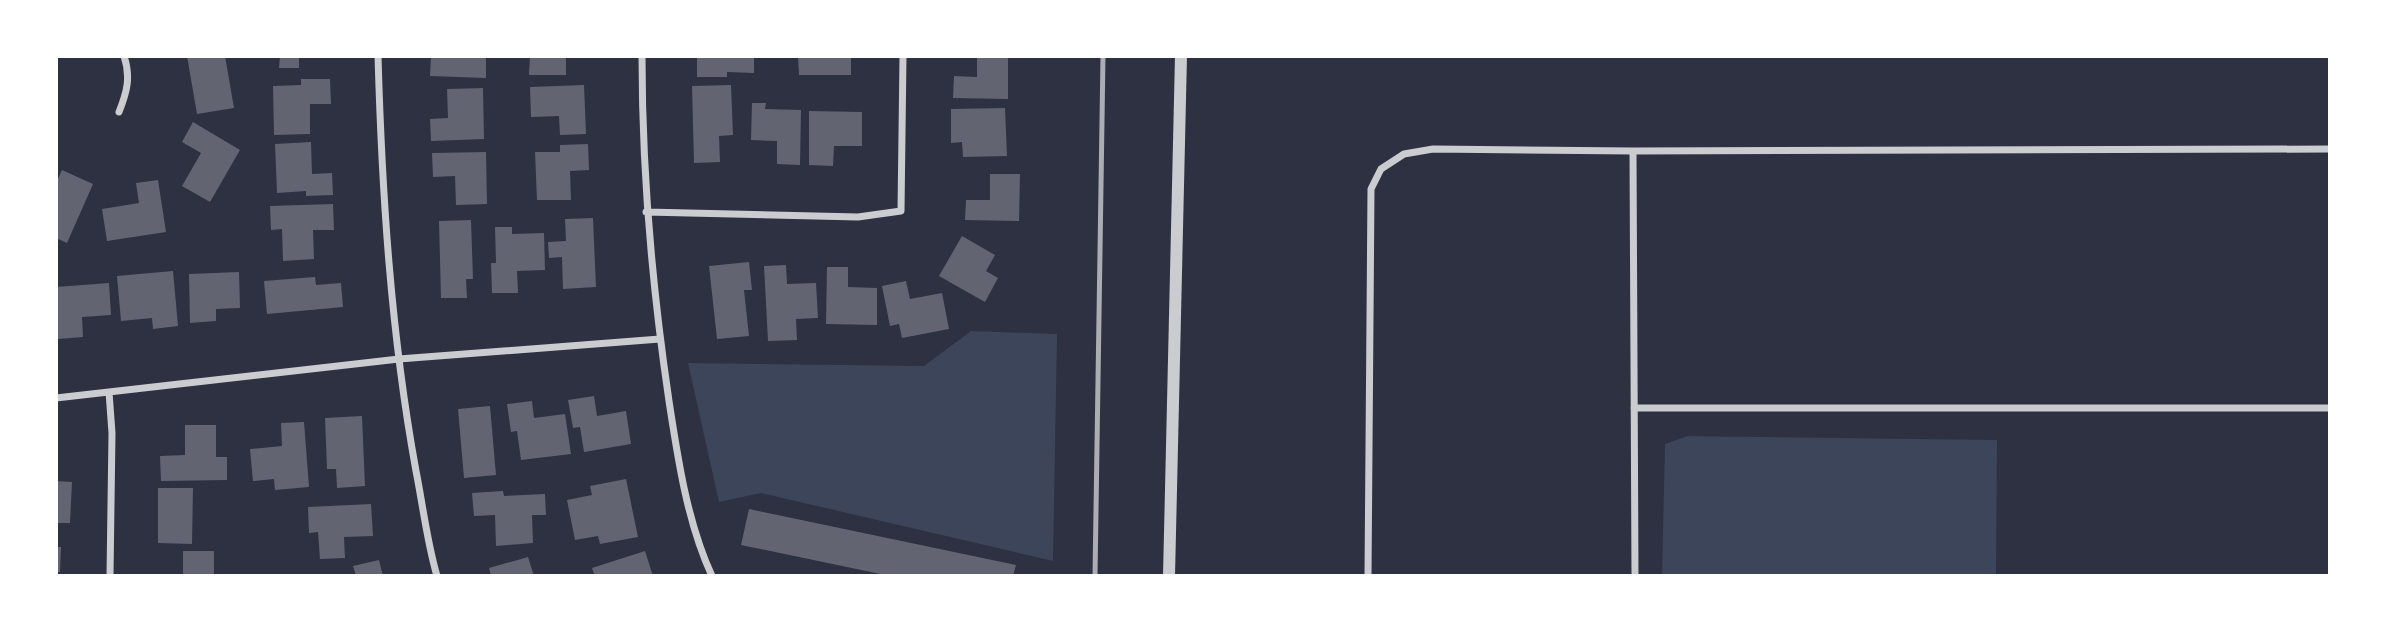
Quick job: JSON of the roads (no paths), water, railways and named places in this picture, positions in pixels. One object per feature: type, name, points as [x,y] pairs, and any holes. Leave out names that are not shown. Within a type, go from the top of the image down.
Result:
[{"type":"street","points":[[119,112],[127,93],[129,72],[124,56]]},
{"type":"street","points":[[378,56],[381,163],[399,359],[404,402],[437,576]]},
{"type":"street","points":[[642,56],[646,212],[660,339],[691,518],[712,576]]},
{"type":"street","points":[[646,212],[858,217],[901,211],[903,56]]},
{"type":"street","points":[[1170,576],[1181,56]]},
{"type":"street","points":[[1368,576],[1371,189],[1381,169],[1404,154],[1433,149],[2330,149]]},
{"type":"street","points":[[1633,151],[1635,576]]},
{"type":"street","points":[[56,398],[399,359],[660,339]]},
{"type":"street","points":[[109,392],[112,433],[110,576]]},
{"type":"street","points":[[1634,408],[2330,408]]},
{"type":"railway","points":[[1095,576],[1103,56]]}]
